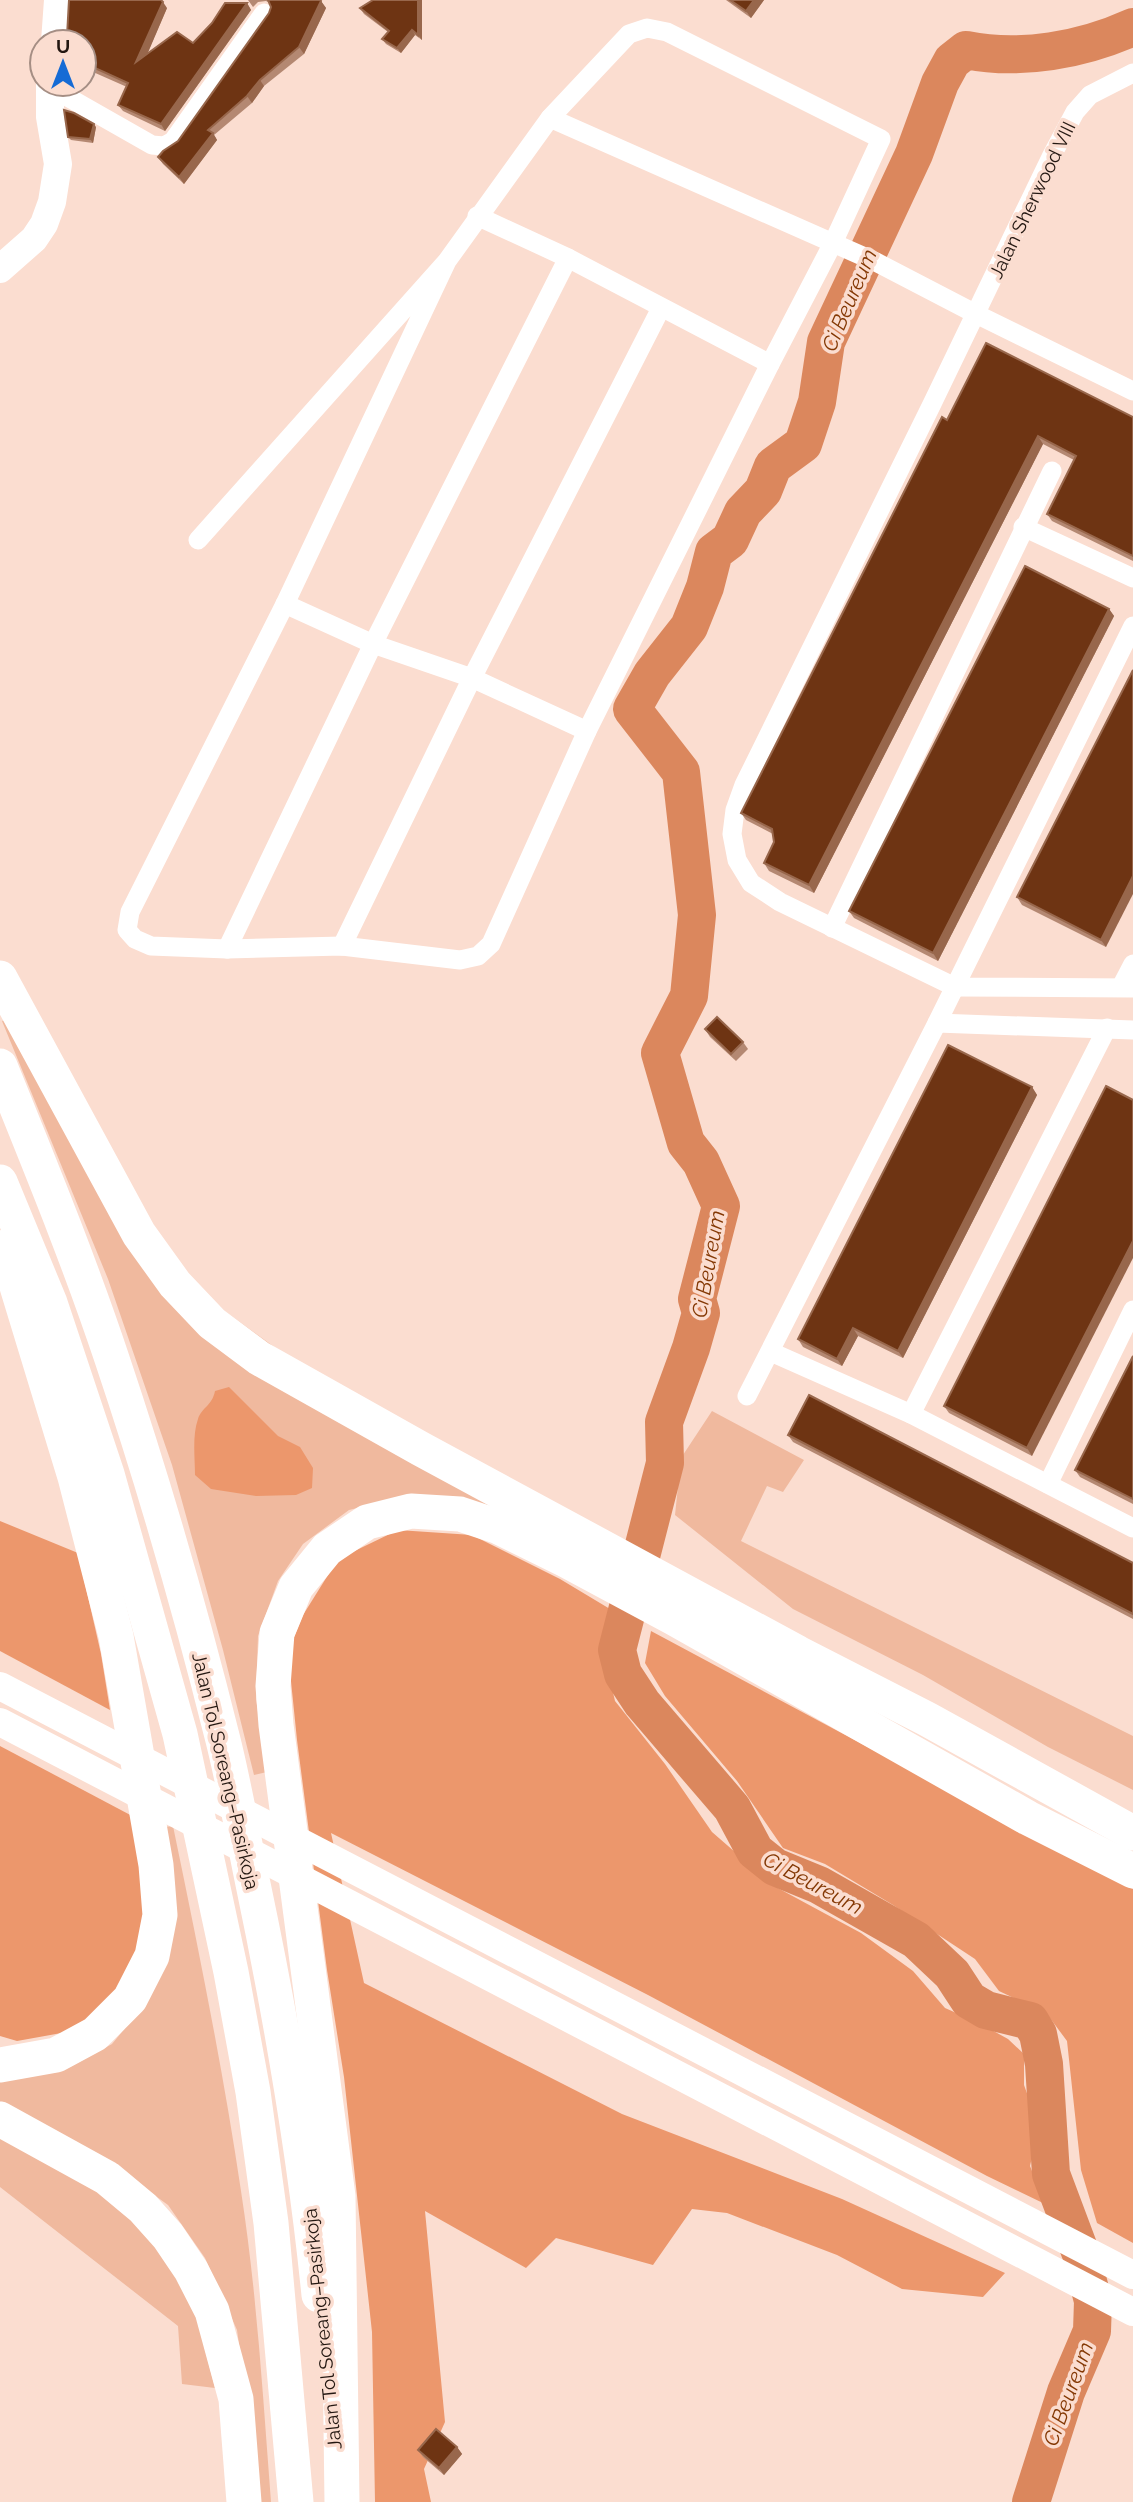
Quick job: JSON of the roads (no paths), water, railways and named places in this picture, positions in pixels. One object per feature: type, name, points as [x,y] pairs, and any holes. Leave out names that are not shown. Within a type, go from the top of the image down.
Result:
[{"type":"highway","points":[[0,978],[139,1234],[174,1284],[212,1323],[259,1358],[421,1449],[574,1548],[680,1604],[1028,1818],[1133,1871]]},
{"type":"highway","name":"Jalan Tol Soreang–Pasirkoja","points":[[0,1066],[112,1357],[163,1520],[223,1742],[271,1969],[297,2112],[310,2205],[340,2502]]},
{"type":"highway","name":"Jalan Tol Soreang–Pasirkoja","points":[[0,1182],[50,1303],[107,1474],[180,1734],[231,1972],[253,2092],[273,2236],[296,2502]]},
{"type":"highway","points":[[0,1231],[75,1477],[116,1636],[156,1864],[160,1915],[152,1956],[130,1998],[94,2034],[56,2055],[0,2065]]},
{"type":"highway","points":[[340,2502],[338,2196],[276,1725],[273,1686],[277,1633],[296,1587],[327,1549],[367,1522],[411,1511],[460,1514],[574,1548]]},
{"type":"highway","points":[[680,1604],[798,1653],[939,1725],[1133,1833]]},
{"type":"highway","points":[[0,2119],[107,2178],[144,2208],[168,2236],[191,2270],[212,2311],[236,2399],[244,2502]]},
{"type":"main road","points":[[56,28],[58,0]]},
{"type":"main road","points":[[0,269],[34,239],[44,224],[52,202],[58,163],[50,117],[50,98]]},
{"type":"main road","points":[[0,1686],[1131,2274]]},
{"type":"main road","points":[[0,1722],[1133,2311]]},
{"type":"street","points":[[72,98],[152,145],[164,146],[173,141],[264,13]]},
{"type":"street","points":[[198,540],[447,261],[550,118],[629,34],[647,28],[667,32],[881,138],[842,247],[769,364],[587,732],[491,944],[478,956],[460,960],[342,946],[227,949],[151,946],[135,939],[127,930],[130,912],[285,604],[447,261]]},
{"type":"street","name":"Jalan Sherwood VIII","points":[[955,987],[780,902],[751,883],[737,860],[732,834],[735,810],[744,785],[1075,112],[1090,95],[1133,73]]},
{"type":"street","points":[[550,118],[876,262],[1133,391]]},
{"type":"street","points":[[477,216],[568,258],[769,364]]},
{"type":"street","points":[[227,949],[373,643],[568,258]]},
{"type":"street","points":[[342,946],[472,677],[661,308]]},
{"type":"street","points":[[832,928],[1052,471]]},
{"type":"street","points":[[1023,527],[1133,578]]},
{"type":"street","points":[[285,604],[373,643],[472,677],[587,732]]},
{"type":"street","points":[[747,1396],[937,1023],[1133,626]]},
{"type":"street","points":[[955,987],[1127,988],[1133,964]]},
{"type":"street","points":[[937,1023],[1133,1030]]},
{"type":"street","points":[[911,1414],[1107,1028]]},
{"type":"street","points":[[1048,1483],[1133,1310]]},
{"type":"street","points":[[771,1352],[911,1414],[1133,1528]]},
{"type":"waterway","name":"Ci Beureum","points":[[1031,2502],[1066,2392],[1092,2331],[1093,2301],[1081,2254],[1051,2174],[1044,2064],[1038,2034],[1030,2021],[986,2010],[969,2000],[952,1974],[916,1940],[819,1885],[775,1867],[755,1851],[732,1808],[642,1703],[623,1674],[617,1650],[665,1463],[664,1422],[701,1313],[697,1299],[721,1206],[701,1162],[686,1143],[660,1053],[689,996],[697,915],[681,772],[632,709],[652,674],[689,627],[705,587],[714,552],[730,540],[743,512],[763,491],[773,466],[803,444],[817,402],[826,342],[914,154],[940,83],[952,61],[966,50],[1008,54],[1051,51],[1093,42],[1133,27]]}]
